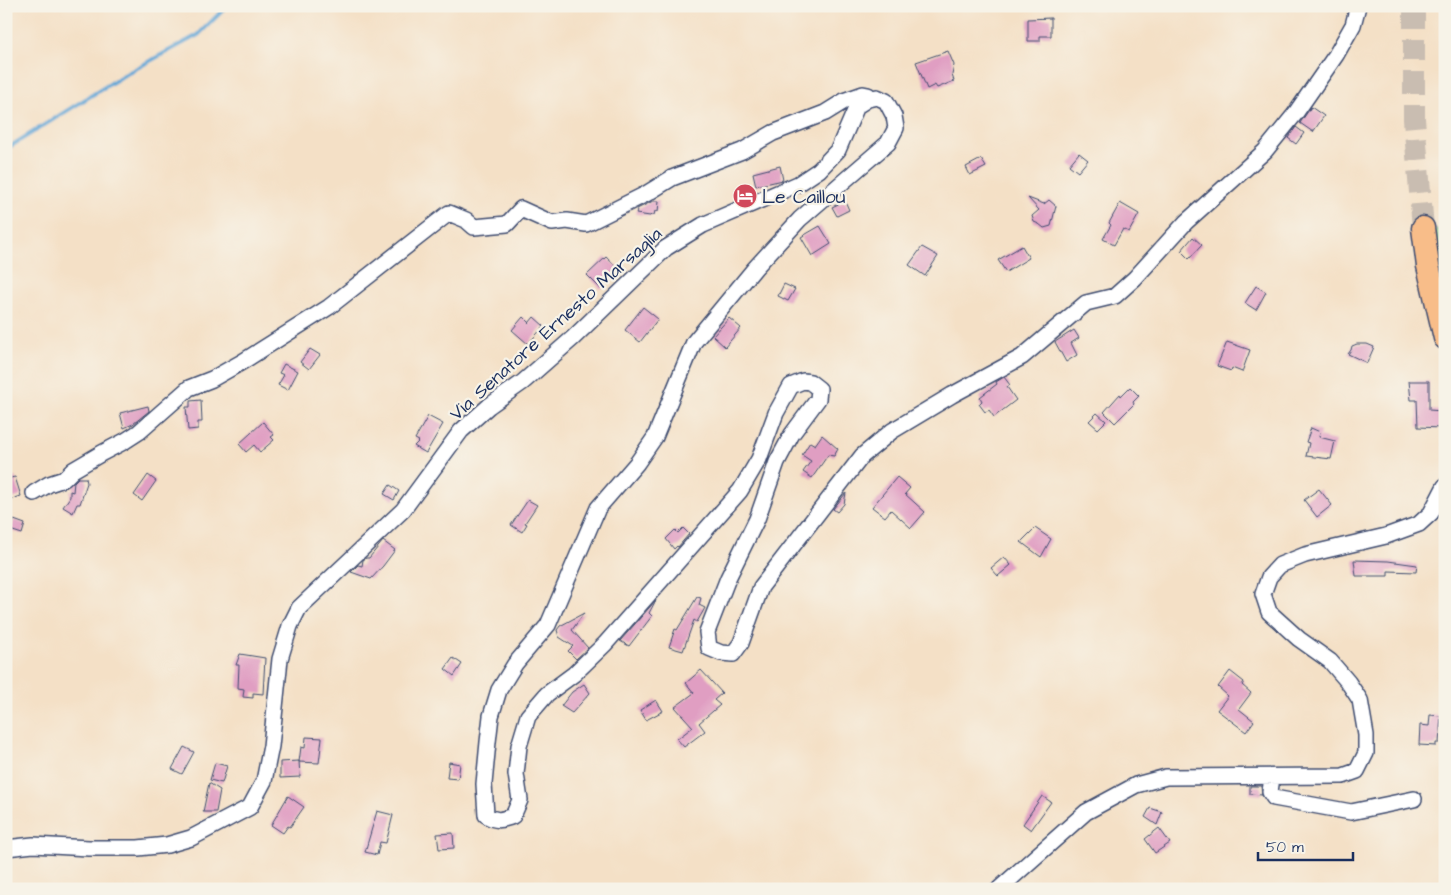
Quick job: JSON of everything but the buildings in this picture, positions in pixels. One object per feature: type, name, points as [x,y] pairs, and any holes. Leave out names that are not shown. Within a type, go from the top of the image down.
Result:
[{"type":"highway","points":[[1423,228],[1428,266],[1445,338]]},
{"type":"street","points":[[34,493],[49,484],[64,479],[73,470],[102,452],[126,441],[189,388],[212,379],[242,362],[329,307],[449,213],[466,220],[474,226],[507,224],[522,209],[552,223],[567,221],[586,224],[646,194],[672,178],[742,150],[774,133],[824,113],[846,100],[863,94],[886,101],[894,116],[896,128],[888,143],[800,219],[742,283],[694,342],[655,438],[598,508],[548,625],[514,664],[499,690],[491,716],[484,784],[486,815],[494,820],[501,821],[513,816],[520,800],[516,774],[519,746],[528,716],[547,694],[574,674],[606,644],[740,491],[759,459],[776,413],[790,386],[803,381],[810,382],[819,389],[818,399],[792,434],[777,462],[756,519],[728,578],[707,632],[709,648],[721,653],[733,654],[741,643],[761,587],[862,456],[892,431],[952,395],[1022,357],[1086,303],[1115,296],[1135,278],[1186,222],[1265,152],[1295,114],[1336,55],[1353,25],[1358,6]]},
{"type":"street","name":"Via Senatore Ernesto Marsaglia","points":[[6,848],[33,845],[138,848],[167,845],[191,838],[250,807],[264,781],[271,746],[280,659],[290,626],[299,608],[403,510],[461,431],[489,406],[523,382],[573,338],[666,248],[703,225],[798,184],[819,170],[838,150],[857,106],[868,99],[877,97]]},
{"type":"street","points":[[999,889],[1086,812],[1136,785],[1166,777],[1344,776],[1357,770],[1366,753],[1366,734],[1360,700],[1330,661],[1269,612],[1263,594],[1269,578],[1280,565],[1305,555],[1386,536],[1419,524],[1431,513],[1445,486]]},
{"type":"street","points":[[1272,776],[1270,792],[1274,798],[1351,812],[1414,799]]},
{"type":"green space","points":[[1445,229],[1445,303],[1431,230]]},
{"type":"waterway","points":[[6,149],[124,75],[198,35],[227,6]]},
{"type":"tunnel","points":[[1414,6],[1414,119],[1423,228]]},
{"type":"place","name":"Le Caillou","points":[[745,196]]}]
